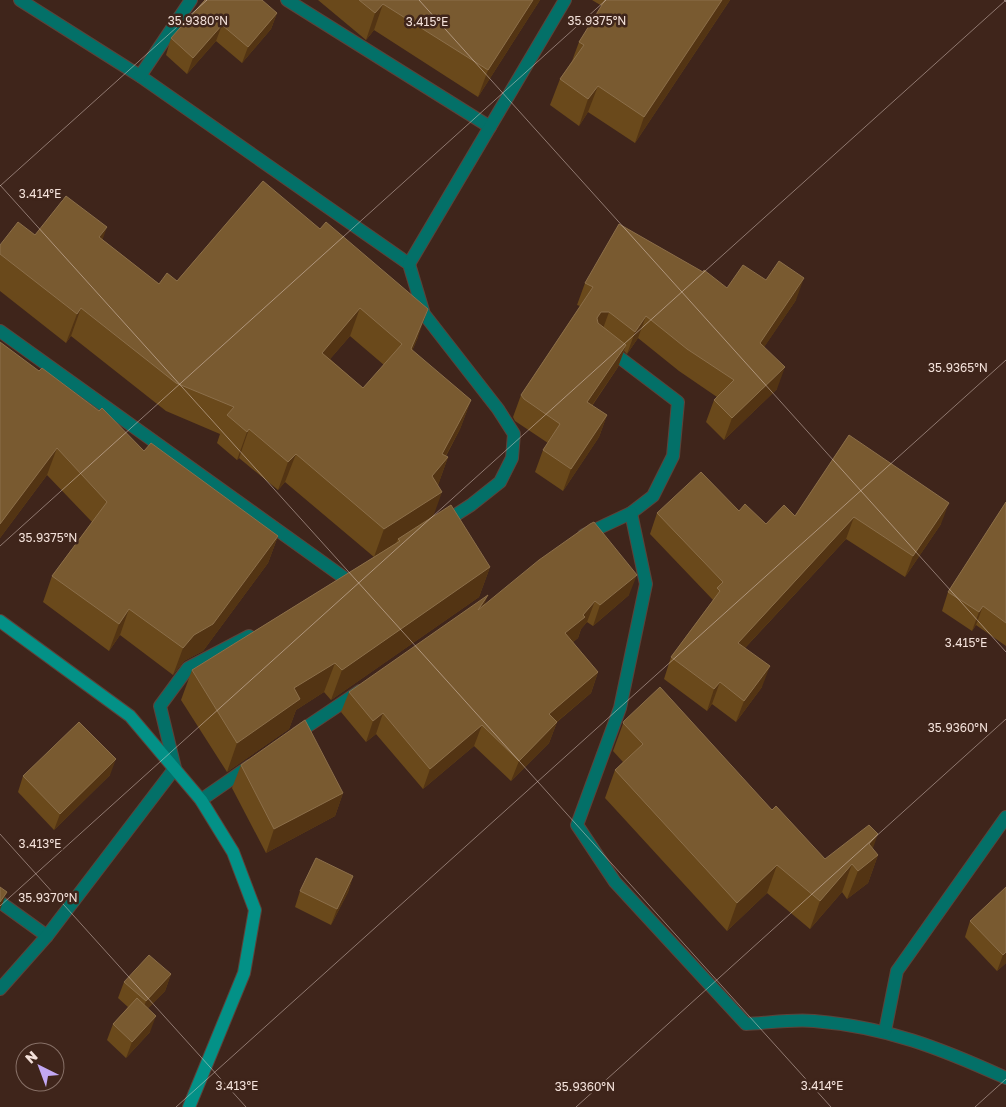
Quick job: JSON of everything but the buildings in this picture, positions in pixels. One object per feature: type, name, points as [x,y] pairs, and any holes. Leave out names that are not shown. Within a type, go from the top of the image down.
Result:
[{"type":"main road","points":[[2,621],[130,716],[176,768],[201,800],[233,852],[254,910],[244,972],[189,1107]]},
{"type":"street","points":[[20,0],[140,76],[409,264],[424,314],[498,409],[514,434],[512,458],[500,482],[471,505],[430,531]]},
{"type":"street","points":[[140,76],[190,0]]},
{"type":"street","points":[[287,0],[490,127]]},
{"type":"street","points":[[409,264],[565,0]]},
{"type":"street","points":[[0,331],[349,582]]},
{"type":"street","points":[[570,544],[632,514],[652,496],[673,456],[678,402],[597,341]]},
{"type":"street","points":[[632,514],[646,584],[620,708],[576,825],[615,882],[746,1024],[813,1021],[885,1031],[940,1048],[1006,1078]]},
{"type":"street","points":[[0,989],[47,936],[176,768],[160,706],[188,668],[264,628]]},
{"type":"street","points":[[282,744],[372,682]]},
{"type":"street","points":[[201,800],[258,760]]},
{"type":"street","points":[[885,1031],[897,971],[1006,817]]},
{"type":"street","points":[[0,902],[47,936]]}]
